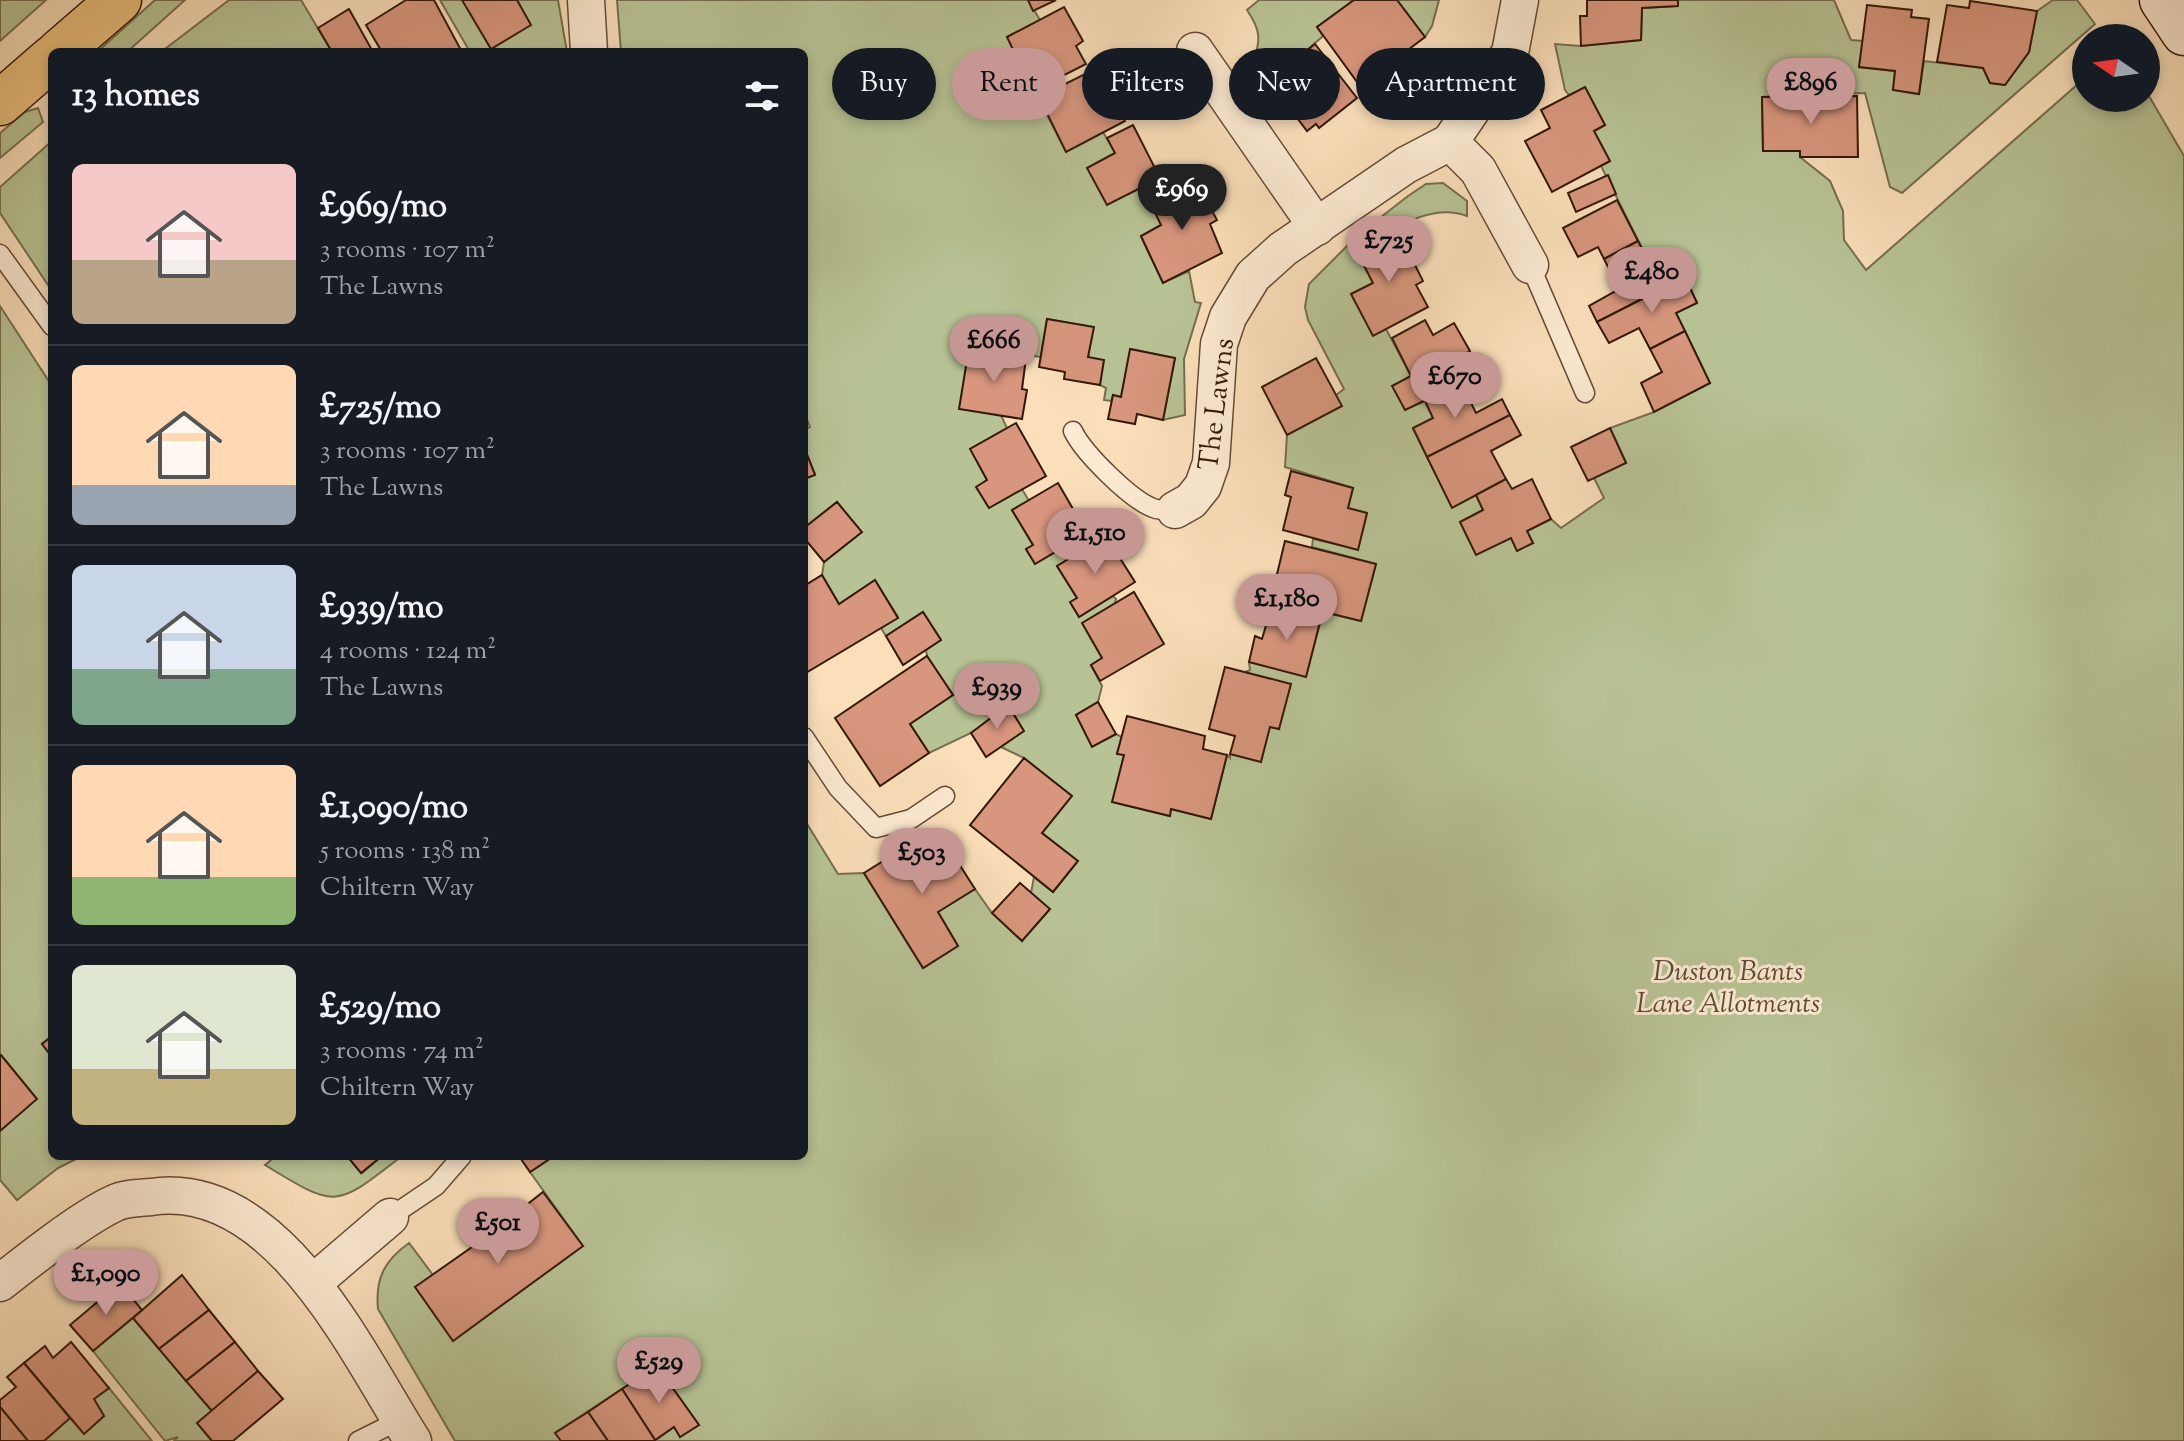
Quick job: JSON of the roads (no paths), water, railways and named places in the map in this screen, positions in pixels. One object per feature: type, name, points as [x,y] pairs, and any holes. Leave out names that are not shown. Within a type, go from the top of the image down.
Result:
[{"type":"main road","points":[[64,48],[119,0]]},
{"type":"main road","points":[[0,103],[48,61]]},
{"type":"street","points":[[586,0],[589,48]]},
{"type":"street","name":"The Lawns","points":[[1175,510],[1191,501],[1203,486],[1211,463],[1215,370],[1228,317],[1253,276],[1406,165],[1450,142],[1510,53],[1520,0]]},
{"type":"street","points":[[2162,0],[2184,33]]},
{"type":"street","points":[[1213,77],[1317,227]]},
{"type":"street","points":[[1450,142],[1478,170],[1530,265]]},
{"type":"street","points":[[0,1283],[117,1202],[176,1193],[233,1212],[278,1243],[313,1283],[406,1430]]},
{"type":"street","points":[[313,1283],[390,1217]]},
{"type":"lane","points":[[0,254],[48,320]]},
{"type":"lane","points":[[1530,265],[1585,393]]},
{"type":"lane","points":[[1073,431],[1081,447],[1130,492],[1154,508],[1175,510]]},
{"type":"lane","points":[[808,743],[838,788],[876,828],[911,819],[945,796]]},
{"type":"lane","points":[[390,1217],[436,1186],[459,1160]]},
{"type":"lane","points":[[358,1441],[406,1430]]},
{"type":"park label","name":"Duston Bants Lane Allotments","points":[[1728,986]]}]
